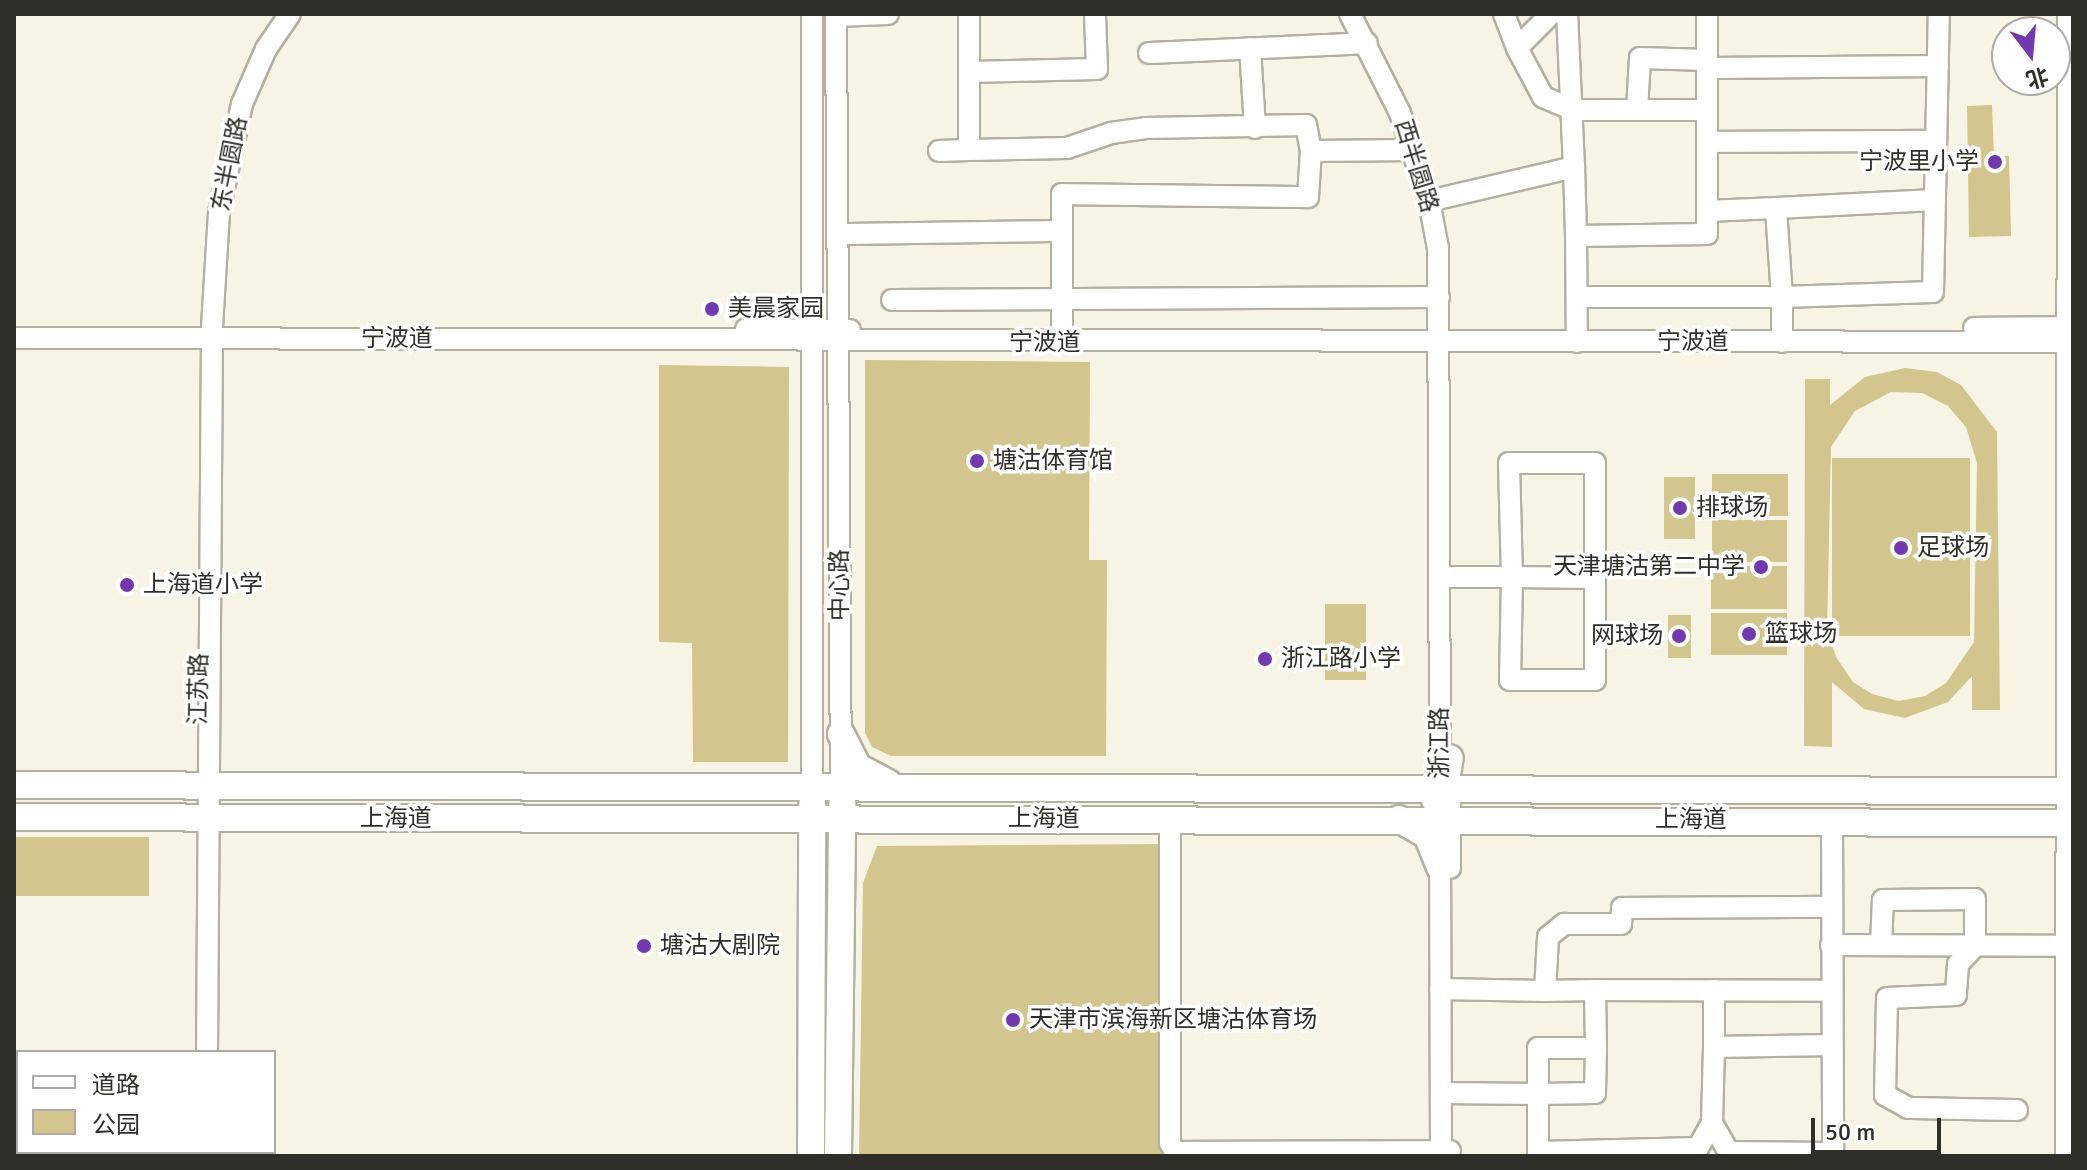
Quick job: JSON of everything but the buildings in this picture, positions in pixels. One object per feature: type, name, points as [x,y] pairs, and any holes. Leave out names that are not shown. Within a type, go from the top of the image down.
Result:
[{"type":"main road","points":[[841,734],[847,754],[863,773],[903,786]]},
{"type":"main road","points":[[1450,758],[1458,781],[1476,788]]},
{"type":"main road","points":[[1440,806],[1450,758]]},
{"type":"main road","name":"上海道","points":[[14,785],[752,786],[827,811],[902,819],[1391,818],[1440,806],[1476,788],[2062,786]]},
{"type":"main road","name":"上海道","points":[[14,817],[754,820],[827,811],[903,786],[1384,788],[1440,806],[1832,821],[2069,823]]},
{"type":"main road","name":"中心路","points":[[827,811],[841,886],[838,1156]]},
{"type":"main road","name":"中心路","points":[[811,1156],[811,887],[827,811]]},
{"type":"main road","points":[[1391,818],[1427,835],[1445,866]]},
{"type":"main road","points":[[841,886],[848,848],[857,835],[902,819]]},
{"type":"main road","points":[[754,820],[793,838],[811,887]]},
{"type":"street","name":"东半圆路","points":[[208,332],[216,153],[238,84],[275,14]]},
{"type":"street","name":"东半圆路","points":[[208,332],[227,159],[242,104],[266,49],[290,14]]},
{"type":"street","name":"中心路","points":[[812,14],[814,336],[827,811]]},
{"type":"street","points":[[836,15],[888,14]]},
{"type":"street","points":[[969,14],[969,150]]},
{"type":"street","points":[[969,72],[1097,69],[1095,14]]},
{"type":"street","name":"西半圆路","points":[[1350,14],[1367,43],[1435,199],[1439,297],[1444,336]]},
{"type":"street","name":"西半圆路","points":[[1366,14],[1410,107],[1450,259],[1444,336]]},
{"type":"street","points":[[1504,14],[1517,48],[1543,97],[1574,110],[1707,110]]},
{"type":"street","points":[[1517,48],[1551,14]]},
{"type":"street","points":[[1567,14],[1574,110],[1577,336]]},
{"type":"street","points":[[1576,236],[1707,234],[1707,14]]},
{"type":"street","points":[[1577,297],[1782,297],[1933,292],[1939,14]]},
{"type":"street","points":[[2066,1156],[2064,946],[2069,823],[2062,786],[2069,334],[2068,14]]},
{"type":"street","name":"中心路","points":[[827,811],[841,734],[836,15]]},
{"type":"street","points":[[1149,53],[1367,43]]},
{"type":"street","points":[[1250,48],[1255,128]]},
{"type":"street","points":[[1637,110],[1640,58],[1707,64],[1938,66]]},
{"type":"street","points":[[939,151],[1067,148],[1111,133],[1146,128],[1306,125],[1311,151],[1308,197],[1062,194],[1062,331]]},
{"type":"street","points":[[1707,142],[1936,141]]},
{"type":"street","points":[[1311,151],[1414,150]]},
{"type":"street","points":[[1435,199],[1574,167]]},
{"type":"street","points":[[1707,211],[1935,200]]},
{"type":"street","points":[[1776,208],[1782,336]]},
{"type":"street","points":[[839,234],[1062,231]]},
{"type":"street","points":[[892,300],[1439,297]]},
{"type":"street","name":"宁波道","points":[[14,327],[208,332],[814,336],[2069,334]]},
{"type":"street","name":"宁波道","points":[[838,336],[1062,331],[1444,336]]},
{"type":"street","name":"宁波道","points":[[14,338],[208,332]]},
{"type":"street","name":"江苏路","points":[[207,1050],[203,784],[208,332]]},
{"type":"street","name":"浙江路","points":[[1444,336],[1445,577],[1450,758]]},
{"type":"street","points":[[1509,463],[1595,463],[1595,578],[1595,680],[1510,680],[1512,577],[1509,463]]},
{"type":"street","points":[[1445,577],[1595,578]]},
{"type":"street","name":"浙江路","points":[[1445,577],[1440,806],[1445,866],[1446,1154]]},
{"type":"street","name":"江苏路","points":[[197,1050],[203,818]]},
{"type":"street","points":[[1170,818],[1170,1143],[1175,1152],[1446,1154]]},
{"type":"street","points":[[1712,1123],[1729,1152],[1833,1154],[1832,821]]},
{"type":"street","points":[[1881,945],[1883,900],[1975,899],[1975,946],[1958,964],[1956,995],[1887,998],[1885,1095],[1908,1108],[2017,1110]]},
{"type":"street","points":[[1545,991],[1548,937],[1564,924],[1621,924],[1622,908],[1831,907]]},
{"type":"street","points":[[1831,945],[2064,946]]},
{"type":"street","points":[[1445,990],[1832,991]]},
{"type":"street","points":[[1446,1093],[1595,1093],[1595,990]]},
{"type":"street","points":[[1596,1048],[1538,1048],[1538,1152],[1698,1148],[1712,1123],[1714,990]]},
{"type":"street","points":[[1714,1047],[1832,1045]]},
{"type":"green space","points":[[1992,105],[1994,156],[2009,156],[2011,236],[1969,237],[1967,106]]},
{"type":"green space","name":"塘沽体育馆","points":[[865,360],[1090,362],[1089,560],[1107,560],[1106,756],[891,756],[872,747],[865,733]]},
{"type":"green space","points":[[659,365],[789,367],[788,762],[693,762],[692,643],[659,642]]},
{"type":"green space","points":[[1905,368],[1937,372],[1961,385],[1997,432],[2000,710],[1972,710],[1972,676],[1948,702],[1905,718],[1864,709],[1832,682],[1832,747],[1804,746],[1805,379],[1830,379],[1830,405],[1865,377]],"holes":[[[1891,392],[1922,393],[1948,406],[1966,427],[1977,463],[1974,642],[1946,683],[1925,696],[1899,701],[1872,694],[1853,682],[1836,657],[1827,630],[1831,447],[1855,411]]]},
{"type":"green space","name":"足球场","points":[[1832,458],[1970,458],[1970,636],[1832,636]]},
{"type":"green space","points":[[1712,474],[1788,474],[1788,516],[1712,516]]},
{"type":"green space","name":"排球场","points":[[1664,477],[1695,477],[1695,539],[1664,539]]},
{"type":"green space","name":"篮球场","points":[[1712,520],[1787,520],[1787,562],[1712,562]]},
{"type":"green space","name":"篮球场","points":[[1711,566],[1787,566],[1787,609],[1711,609]]},
{"type":"green space","points":[[1325,604],[1366,604],[1366,680],[1325,680]]},
{"type":"green space","name":"篮球场","points":[[1711,613],[1787,613],[1787,655],[1711,655]]},
{"type":"green space","name":"网球场","points":[[1668,615],[1691,615],[1691,658],[1668,658]]},
{"type":"green space","points":[[14,837],[149,837],[149,896],[14,896]]},
{"type":"green space","name":"天津市滨海新区塘沽体育场","points":[[1165,844],[1164,1156],[859,1156],[863,883],[877,846]]},
{"type":"place","name":"宁波里小学","points":[[1995,162]]},
{"type":"place","name":"美晨家园","points":[[712,309]]},
{"type":"place","name":"塘沽体育馆","points":[[977,461]]},
{"type":"place","name":"排球场","points":[[1680,508]]},
{"type":"place","name":"足球场","points":[[1901,548]]},
{"type":"place","name":"天津塘沽第二中学","points":[[1761,567]]},
{"type":"place","name":"上海道小学","points":[[127,585]]},
{"type":"place","name":"篮球场","points":[[1749,634]]},
{"type":"place","name":"网球场","points":[[1679,636]]},
{"type":"place","name":"浙江路小学","points":[[1265,659]]},
{"type":"place","name":"塘沽大剧院","points":[[644,946]]},
{"type":"place","name":"天津市滨海新区塘沽体育场","points":[[1013,1020]]}]
